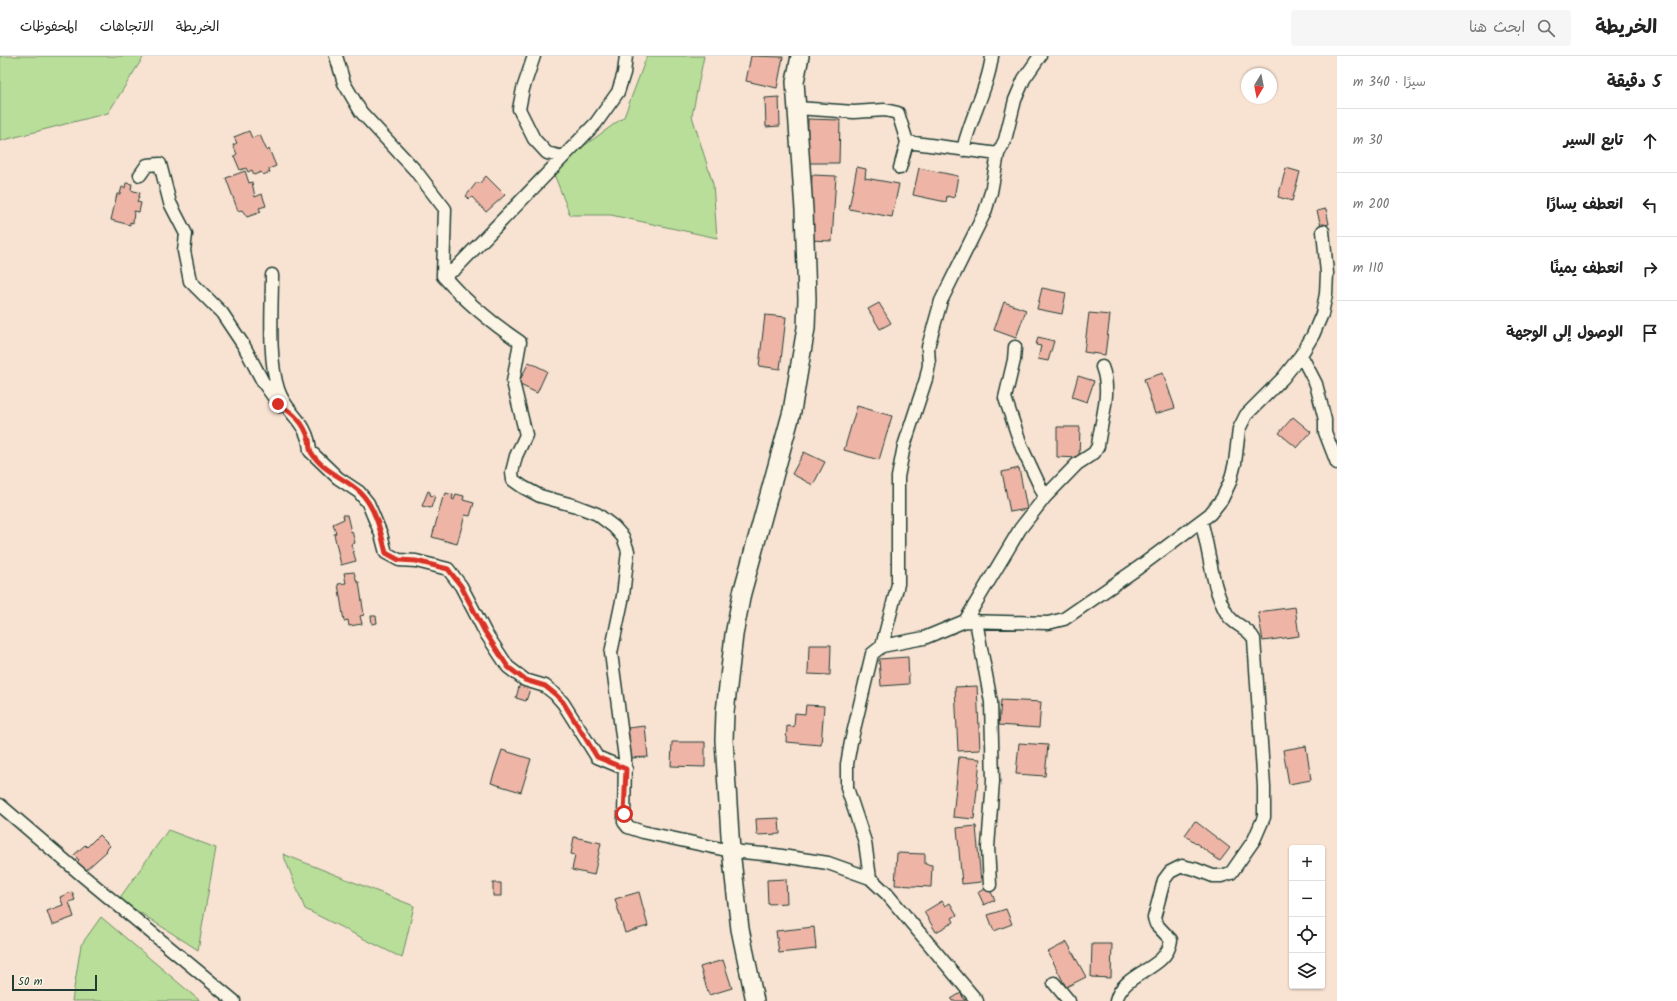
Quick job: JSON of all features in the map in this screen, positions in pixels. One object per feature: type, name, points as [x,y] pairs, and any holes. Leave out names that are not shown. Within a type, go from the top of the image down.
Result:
[{"type":"main road","points":[[755,1001],[740,929],[731,851],[724,740],[725,712],[734,635],[742,592],[792,411],[806,328],[808,299],[795,82],[800,56]]},
{"type":"street","points":[[336,56],[344,83],[361,112],[415,170],[445,209],[442,276],[476,309],[506,334],[520,342],[513,382],[526,435],[516,456],[512,472],[515,483],[540,496],[576,506],[597,514],[614,527],[627,544],[626,579],[612,653],[626,769],[624,822],[628,827],[634,830],[731,851],[828,863],[870,878],[887,894],[977,1001]]},
{"type":"street","points":[[534,56],[522,89],[519,109],[534,139],[547,153],[562,157]]},
{"type":"street","points":[[442,276],[455,269],[596,123],[618,92],[624,73],[626,56]]},
{"type":"street","points":[[963,150],[966,135],[985,85],[992,56]]},
{"type":"street","points":[[882,646],[898,584],[898,477],[904,446],[926,379],[928,347],[941,301],[984,212],[991,192],[998,154],[1005,140],[1015,100],[1024,78],[1040,56]]},
{"type":"street","points":[[797,108],[854,112],[885,110],[898,113],[906,142],[900,168]]},
{"type":"street","points":[[906,142],[998,154]]},
{"type":"street","points":[[140,175],[147,165],[160,164],[170,203],[186,234],[184,251],[190,281],[222,313],[244,346],[263,382],[278,404],[293,414]]},
{"type":"street","points":[[870,878],[865,842],[847,788],[848,764],[872,654],[882,646],[924,638],[971,621],[1048,623],[1064,619],[1138,568],[1210,514],[1222,498],[1230,482],[1235,463],[1239,429],[1246,414],[1283,378],[1301,355],[1313,335],[1322,314],[1326,294],[1326,251],[1323,231]]},
{"type":"street","points":[[272,275],[273,357],[276,382],[281,398],[303,426],[309,440],[310,451],[338,478],[360,492],[368,503],[381,534],[386,553],[399,560],[416,561],[448,569],[461,586],[485,632],[508,667],[525,680],[545,686],[555,694],[567,708],[597,757],[626,769]]},
{"type":"street","points":[[1015,347],[1014,360],[1005,398],[1022,448],[1045,497]]},
{"type":"street","points":[[1301,355],[1316,384],[1325,420],[1325,432],[1337,463]]},
{"type":"street","points":[[990,885],[988,847],[993,780],[991,702],[971,621],[1020,529],[1045,497],[1077,464],[1094,453],[1098,446],[1107,389],[1106,378],[1102,367]]},
{"type":"street","points":[[1116,1001],[1124,987],[1135,976],[1159,961],[1170,947],[1171,940],[1156,924],[1154,918],[1164,880],[1170,872],[1182,866],[1195,868],[1213,876],[1220,876],[1231,872],[1254,840],[1264,817],[1264,787],[1254,639],[1250,631],[1239,625],[1228,615],[1214,577],[1208,544],[1201,521]]},
{"type":"street","points":[[0,805],[234,1001]]},
{"type":"street","points":[[1054,983],[1069,1001]]},
{"type":"green space","points":[[0,56],[144,56],[108,113],[0,141]]},
{"type":"green space","points":[[647,56],[704,56],[692,116],[713,184],[717,238],[611,215],[570,215],[552,169],[624,117]]},
{"type":"green space","points":[[168,830],[216,848],[198,950],[119,899]]},
{"type":"green space","points":[[283,854],[414,906],[402,958],[305,909]]},
{"type":"green space","points":[[101,917],[200,1001],[72,1001],[81,945]]},
{"type":"building","points":[[751,56],[783,57],[777,88],[746,81]]},
{"type":"building","points":[[779,97],[780,126],[766,127],[765,98]]},
{"type":"building","points":[[808,119],[840,120],[839,163],[807,163]]},
{"type":"building","points":[[249,131],[252,138],[260,135],[267,151],[269,149],[276,166],[269,169],[270,172],[263,175],[261,172],[254,175],[252,170],[248,172],[246,168],[240,170],[234,156],[237,154],[233,145],[237,143],[234,137]]},
{"type":"building","points":[[857,167],[866,169],[865,178],[899,184],[892,217],[849,209]]},
{"type":"building","points":[[919,168],[958,176],[954,198],[947,196],[946,202],[913,195]]},
{"type":"building","points":[[1286,168],[1300,172],[1292,201],[1278,197]]},
{"type":"building","points":[[245,171],[249,183],[252,182],[255,197],[262,194],[266,206],[259,208],[261,212],[247,217],[242,210],[238,211],[226,178]]},
{"type":"building","points":[[812,175],[836,176],[832,241],[809,240]]},
{"type":"building","points":[[486,176],[505,195],[486,212],[472,197],[469,199],[466,196],[477,182],[479,184]]},
{"type":"building","points":[[126,183],[132,184],[131,190],[140,193],[137,202],[141,203],[139,212],[134,211],[133,223],[130,222],[130,225],[111,220],[117,194],[120,194],[122,187],[125,188]]},
{"type":"building","points":[[1326,209],[1329,224],[1321,226],[1317,211]]},
{"type":"building","points":[[1042,288],[1066,293],[1062,314],[1037,309]]},
{"type":"building","points":[[1004,302],[1026,310],[1016,338],[994,330]]},
{"type":"building","points":[[879,303],[891,323],[880,329],[868,309]]},
{"type":"building","points":[[1089,313],[1110,315],[1105,355],[1084,352]]},
{"type":"building","points":[[765,315],[786,317],[780,369],[759,366]]},
{"type":"building","points":[[1038,337],[1054,341],[1048,361],[1038,359],[1041,346],[1036,345]]},
{"type":"building","points":[[529,362],[547,371],[537,393],[518,384]]},
{"type":"building","points":[[1163,373],[1175,408],[1155,414],[1144,379]]},
{"type":"building","points":[[1078,376],[1094,381],[1087,402],[1072,397]]},
{"type":"building","points":[[857,406],[892,416],[879,460],[844,450]]},
{"type":"building","points":[[1293,417],[1311,432],[1297,448],[1279,433]]},
{"type":"building","points":[[1057,427],[1080,427],[1079,458],[1057,457]]},
{"type":"building","points":[[804,452],[825,462],[813,485],[792,474]]},
{"type":"building","points":[[1019,468],[1027,509],[1010,512],[1002,472]]},
{"type":"building","points":[[428,491],[430,492],[430,495],[435,496],[431,508],[422,506]]},
{"type":"building","points":[[446,493],[453,495],[452,499],[454,500],[456,494],[464,496],[463,500],[474,503],[470,516],[465,515],[457,544],[432,537],[443,497],[444,498]]},
{"type":"building","points":[[343,515],[347,515],[351,532],[352,531],[355,543],[351,544],[356,561],[341,565],[334,534],[336,533],[333,524],[344,519]]},
{"type":"building","points":[[354,572],[357,582],[359,582],[364,615],[360,616],[362,624],[349,626],[348,620],[344,621],[338,584],[346,583],[344,573]]},
{"type":"building","points":[[1295,607],[1299,636],[1263,641],[1258,612]]},
{"type":"building","points":[[371,616],[376,616],[377,623],[372,624]]},
{"type":"building","points":[[809,645],[831,645],[830,675],[808,674]]},
{"type":"building","points":[[908,657],[909,684],[881,686],[879,659]]},
{"type":"building","points":[[520,683],[531,686],[526,701],[516,698]]},
{"type":"building","points":[[977,686],[980,750],[958,751],[955,687]]},
{"type":"building","points":[[1001,700],[1041,702],[1039,728],[999,725]]},
{"type":"building","points":[[806,705],[824,706],[821,745],[786,742],[787,726],[794,727],[795,713],[805,714]]},
{"type":"building","points":[[645,726],[648,757],[631,758],[628,728]]},
{"type":"building","points":[[672,742],[705,742],[705,767],[671,766]]},
{"type":"building","points":[[1019,743],[1048,745],[1045,776],[1016,774]]},
{"type":"building","points":[[1306,746],[1311,780],[1289,784],[1283,750]]},
{"type":"building","points":[[502,750],[531,759],[521,792],[491,783]]},
{"type":"building","points":[[959,757],[980,759],[974,819],[953,817]]},
{"type":"building","points":[[779,818],[780,834],[757,835],[756,819]]},
{"type":"building","points":[[1195,821],[1230,848],[1220,861],[1185,835]]},
{"type":"building","points":[[976,826],[981,882],[962,884],[957,828]]},
{"type":"building","points":[[99,835],[110,846],[106,850],[107,851],[86,870],[88,873],[74,865],[79,860],[74,855],[85,845],[87,847]]},
{"type":"building","points":[[574,837],[601,843],[594,875],[572,870],[575,855],[571,854]]},
{"type":"building","points":[[897,853],[925,854],[925,864],[932,865],[931,887],[895,885]]},
{"type":"building","points":[[786,879],[787,903],[768,904],[767,880]]},
{"type":"building","points":[[493,883],[501,883],[501,896],[493,896]]},
{"type":"building","points":[[989,888],[995,900],[984,905],[978,892]]},
{"type":"building","points":[[72,892],[75,900],[69,902],[74,917],[52,925],[47,911],[63,905],[60,897]]},
{"type":"building","points":[[639,892],[648,926],[625,933],[615,899]]},
{"type":"building","points":[[942,901],[945,906],[950,903],[957,915],[952,918],[954,922],[936,932],[924,912]]},
{"type":"building","points":[[1006,909],[1012,924],[994,931],[988,915]]},
{"type":"building","points":[[814,927],[816,949],[779,953],[776,931]]},
{"type":"building","points":[[1067,942],[1086,977],[1066,987],[1048,952]]},
{"type":"building","points":[[1092,944],[1112,944],[1111,978],[1091,977]]},
{"type":"building","points":[[723,960],[732,988],[709,995],[700,967]]},
{"type":"building","points":[[961,993],[964,1000],[970,998],[971,1001],[952,1001],[951,999]]},
{"type":"route","points":[[278,404],[296,416],[303,426],[309,440],[310,451],[316,458],[338,478],[360,492],[368,503],[373,511],[386,553],[399,560],[416,561],[437,565],[448,569],[461,586],[485,632],[508,667],[525,680],[545,686],[555,694],[563,702],[579,726],[594,754],[602,760],[626,769],[624,814]]}]
